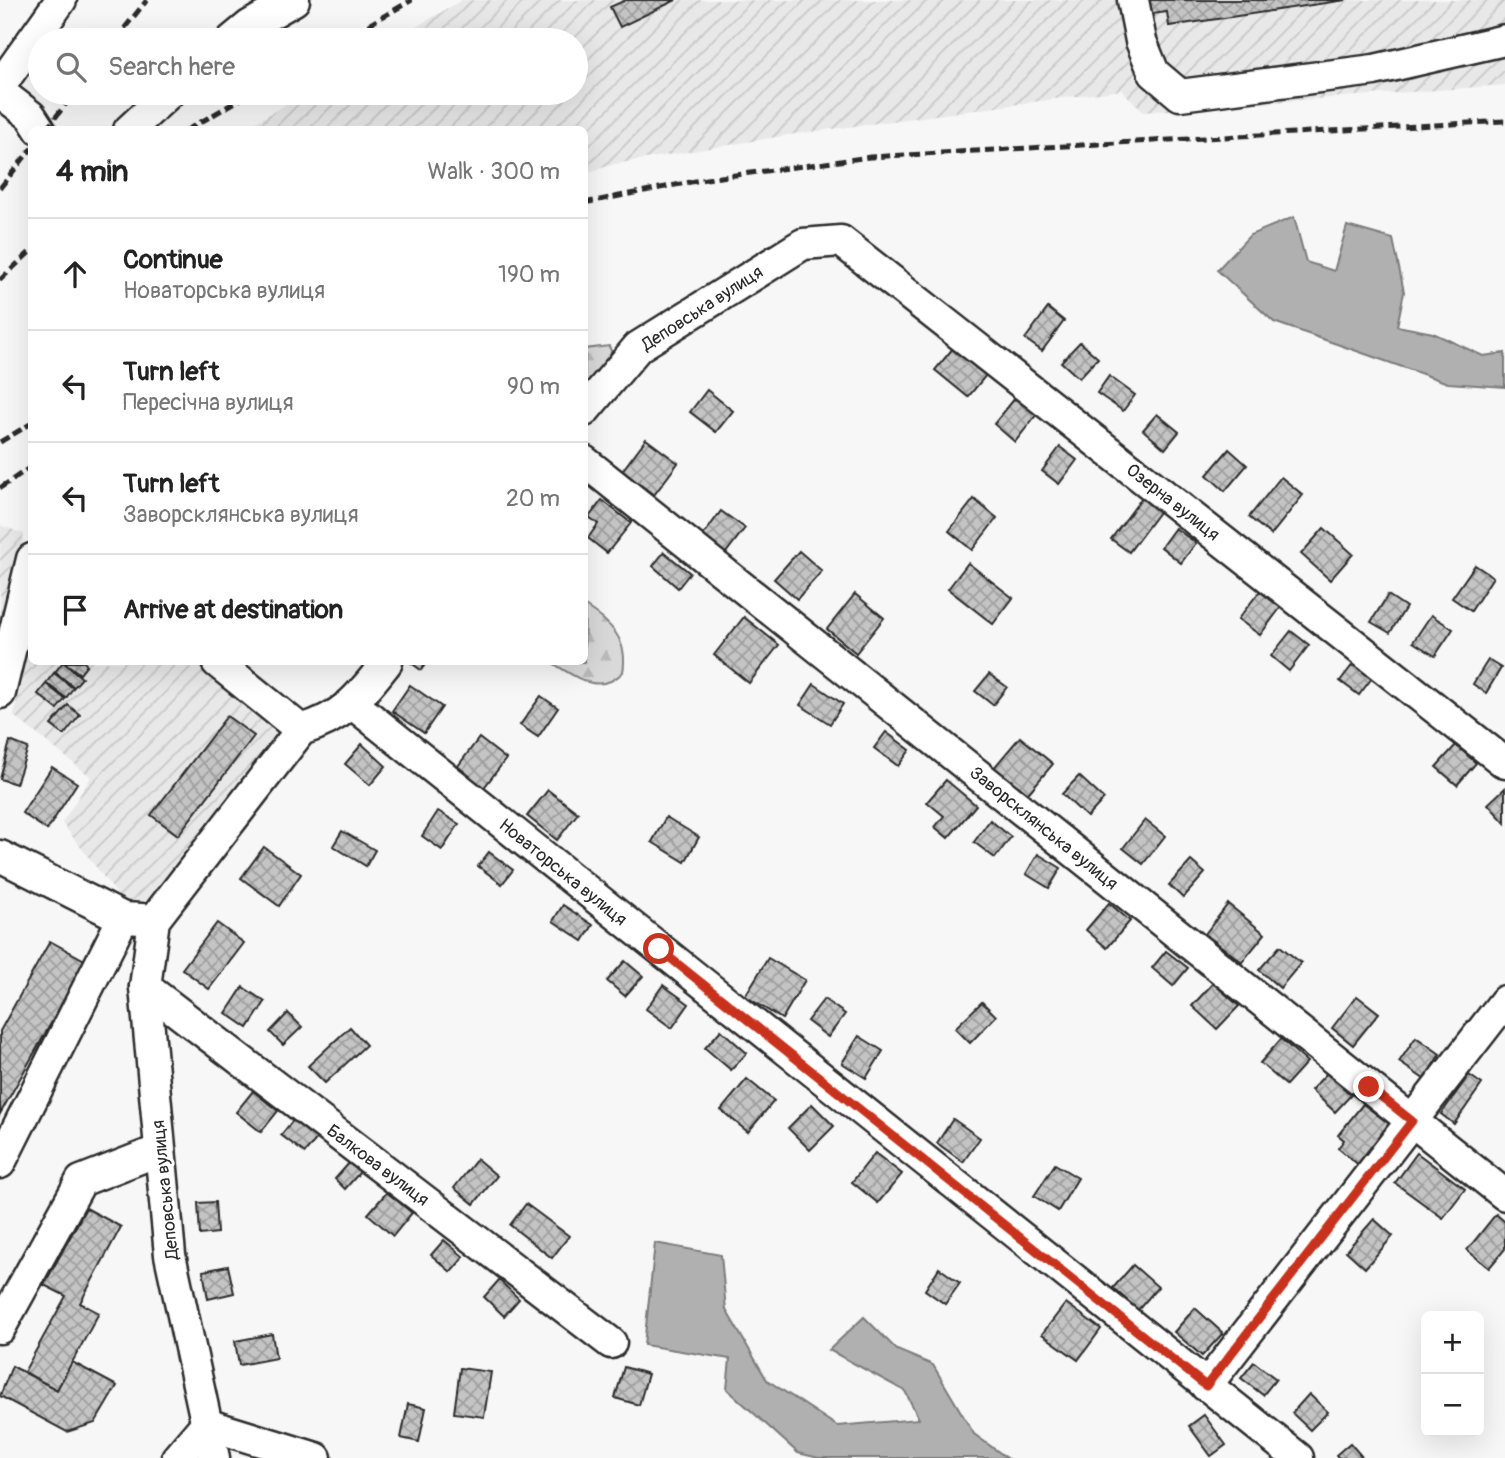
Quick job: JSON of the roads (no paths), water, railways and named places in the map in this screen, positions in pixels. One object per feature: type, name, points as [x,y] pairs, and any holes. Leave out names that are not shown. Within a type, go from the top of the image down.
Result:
[{"type":"street","points":[[41,28],[61,0]]},
{"type":"street","points":[[247,28],[294,0]]},
{"type":"street","points":[[1133,0],[1141,41],[1154,73],[1180,95],[1374,70],[1505,40]]},
{"type":"street","points":[[0,86],[28,47]]},
{"type":"street","points":[[0,92],[31,116],[37,126]]},
{"type":"street","points":[[133,126],[156,105]]},
{"type":"street","name":"Деповська вулиця","points":[[588,406],[638,347],[803,244],[841,241]]},
{"type":"street","name":"Озерна вулиця","points":[[841,241],[1505,762]]},
{"type":"street","name":"Заворсклянська вулиця","points":[[588,464],[1505,1195]]},
{"type":"street","points":[[0,692],[28,576]]},
{"type":"street","points":[[222,665],[301,730]]},
{"type":"street","points":[[0,856],[123,918],[154,920],[301,730],[325,723],[353,704],[385,665]]},
{"type":"street","name":"Новаторська вулиця","points":[[353,704],[1298,1458]]},
{"type":"street","points":[[0,1163],[123,918]]},
{"type":"street","name":"Деповська вулиця","points":[[154,920],[145,987],[170,1255],[214,1458]]},
{"type":"street","name":"Балкова вулиця","points":[[145,987],[611,1343]]},
{"type":"street","points":[[1206,1386],[1505,1001]]},
{"type":"street","points":[[0,1328],[81,1181],[160,1150]]},
{"type":"street","points":[[177,1458],[206,1424],[316,1458]]},
{"type":"railway","points":[[125,28],[147,0]]},
{"type":"railway","points":[[363,28],[412,0]]},
{"type":"railway","points":[[49,126],[65,105]]},
{"type":"railway","points":[[194,126],[230,105]]},
{"type":"railway","points":[[588,202],[706,179],[870,157],[1505,121]]},
{"type":"railway","points":[[0,188],[28,153]]},
{"type":"railway","points":[[0,280],[28,254]]},
{"type":"railway","points":[[0,442],[28,425]]},
{"type":"railway","points":[[0,488],[28,469]]}]
